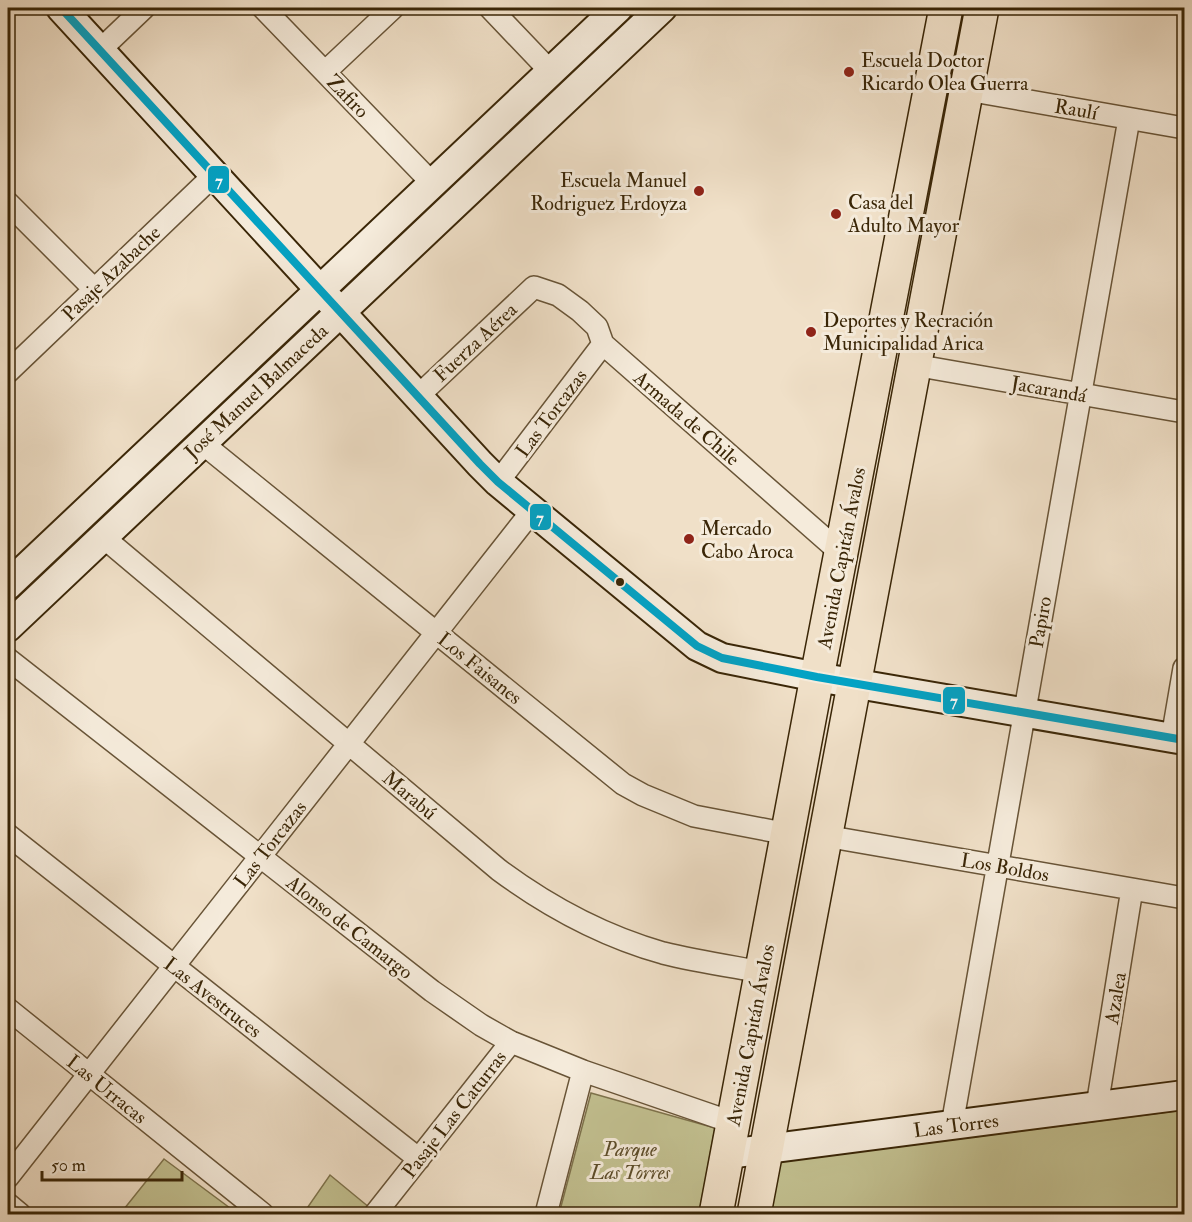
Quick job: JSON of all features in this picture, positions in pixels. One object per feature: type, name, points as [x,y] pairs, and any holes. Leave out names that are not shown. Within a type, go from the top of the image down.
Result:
[{"type":"highway","name":"Avenida Capitán Ávalos","points":[[716,1215],[946,8]]},
{"type":"highway","name":"Avenida Capitán Ávalos","points":[[754,1215],[982,8]]},
{"type":"street","points":[[61,8],[463,447],[498,482],[532,511],[697,646],[722,658],[817,677],[1178,739],[1185,668]]},
{"type":"street","points":[[100,50],[144,8]]},
{"type":"street","name":"Zafiro","points":[[264,8],[432,183]]},
{"type":"street","points":[[325,72],[393,8]]},
{"type":"street","points":[[490,8],[551,72]]},
{"type":"street","name":"José Manuel Balmaceda","points":[[8,584],[618,8]]},
{"type":"street","name":"José Manuel Balmaceda","points":[[8,627],[662,8]]},
{"type":"street","name":"Raulí","points":[[966,90],[1185,128]]},
{"type":"street","name":"Papiro","points":[[952,1125],[1129,118]]},
{"type":"street","name":"Pasaje Azabache","points":[[8,372],[214,175]]},
{"type":"street","points":[[8,203],[94,289]]},
{"type":"street","name":"Armada de Chile","points":[[534,287],[558,295],[580,311],[597,327],[603,344],[842,553]]},
{"type":"street","name":"Fuerza Aérea","points":[[417,397],[534,287]]},
{"type":"street","name":"Las Torcazas","points":[[498,482],[603,344]]},
{"type":"street","name":"Jacarandá","points":[[914,365],[1185,412]]},
{"type":"street","name":"Los Faisanes","points":[[202,443],[614,777],[643,795],[694,816],[788,834]]},
{"type":"street","name":"Las Torcazas","points":[[8,1177],[532,511]]},
{"type":"street","name":"Marabú","points":[[103,537],[499,870],[525,889],[556,909],[592,926],[663,953],[762,972]]},
{"type":"street","name":"Alonso de Camargo","points":[[8,659],[432,991],[481,1025],[511,1042],[583,1071],[731,1139]]},
{"type":"street","name":"Las Avestruces","points":[[8,835],[419,1159]]},
{"type":"street","name":"Los Boldos","points":[[825,836],[1185,898]]},
{"type":"street","name":"Azalea","points":[[1097,1106],[1132,889]]},
{"type":"street","name":"Las Urracas","points":[[8,1009],[263,1215]]},
{"type":"street","name":"Pasaje Las Caturras","points":[[375,1215],[511,1042]]},
{"type":"street","points":[[546,1215],[583,1071]]},
{"type":"street","name":"Las Torres","points":[[731,1139],[766,1149],[1185,1095]]},
{"type":"street","points":[[8,1204],[20,1215]]},
{"type":"green space","name":"Parque Las Torres","points":[[591,1093],[715,1128],[699,1214],[559,1214]]},
{"type":"green space","points":[[1184,1110],[1184,1214],[762,1214],[771,1163]]},
{"type":"green space","points":[[164,1159],[238,1214],[120,1214]]},
{"type":"green space","points":[[330,1175],[370,1208],[364,1214],[303,1214]]},
{"type":"transit line","name":"7","points":[[61,8],[480,464],[498,482],[697,646],[722,658],[817,677],[1184,740]]},
{"type":"place","name":"Escuela Doctor Ricardo Olea Guerra","points":[[849,72]]},
{"type":"place","name":"Escuela Manuel Rodriguez Erdoyza","points":[[699,191]]},
{"type":"place","name":"Casa del Adulto Mayor","points":[[836,214]]},
{"type":"place","name":"Deportes y Recración Municipalidad Arica","points":[[811,332]]},
{"type":"place","name":"Mercado Cabo Aroca","points":[[689,539]]}]
